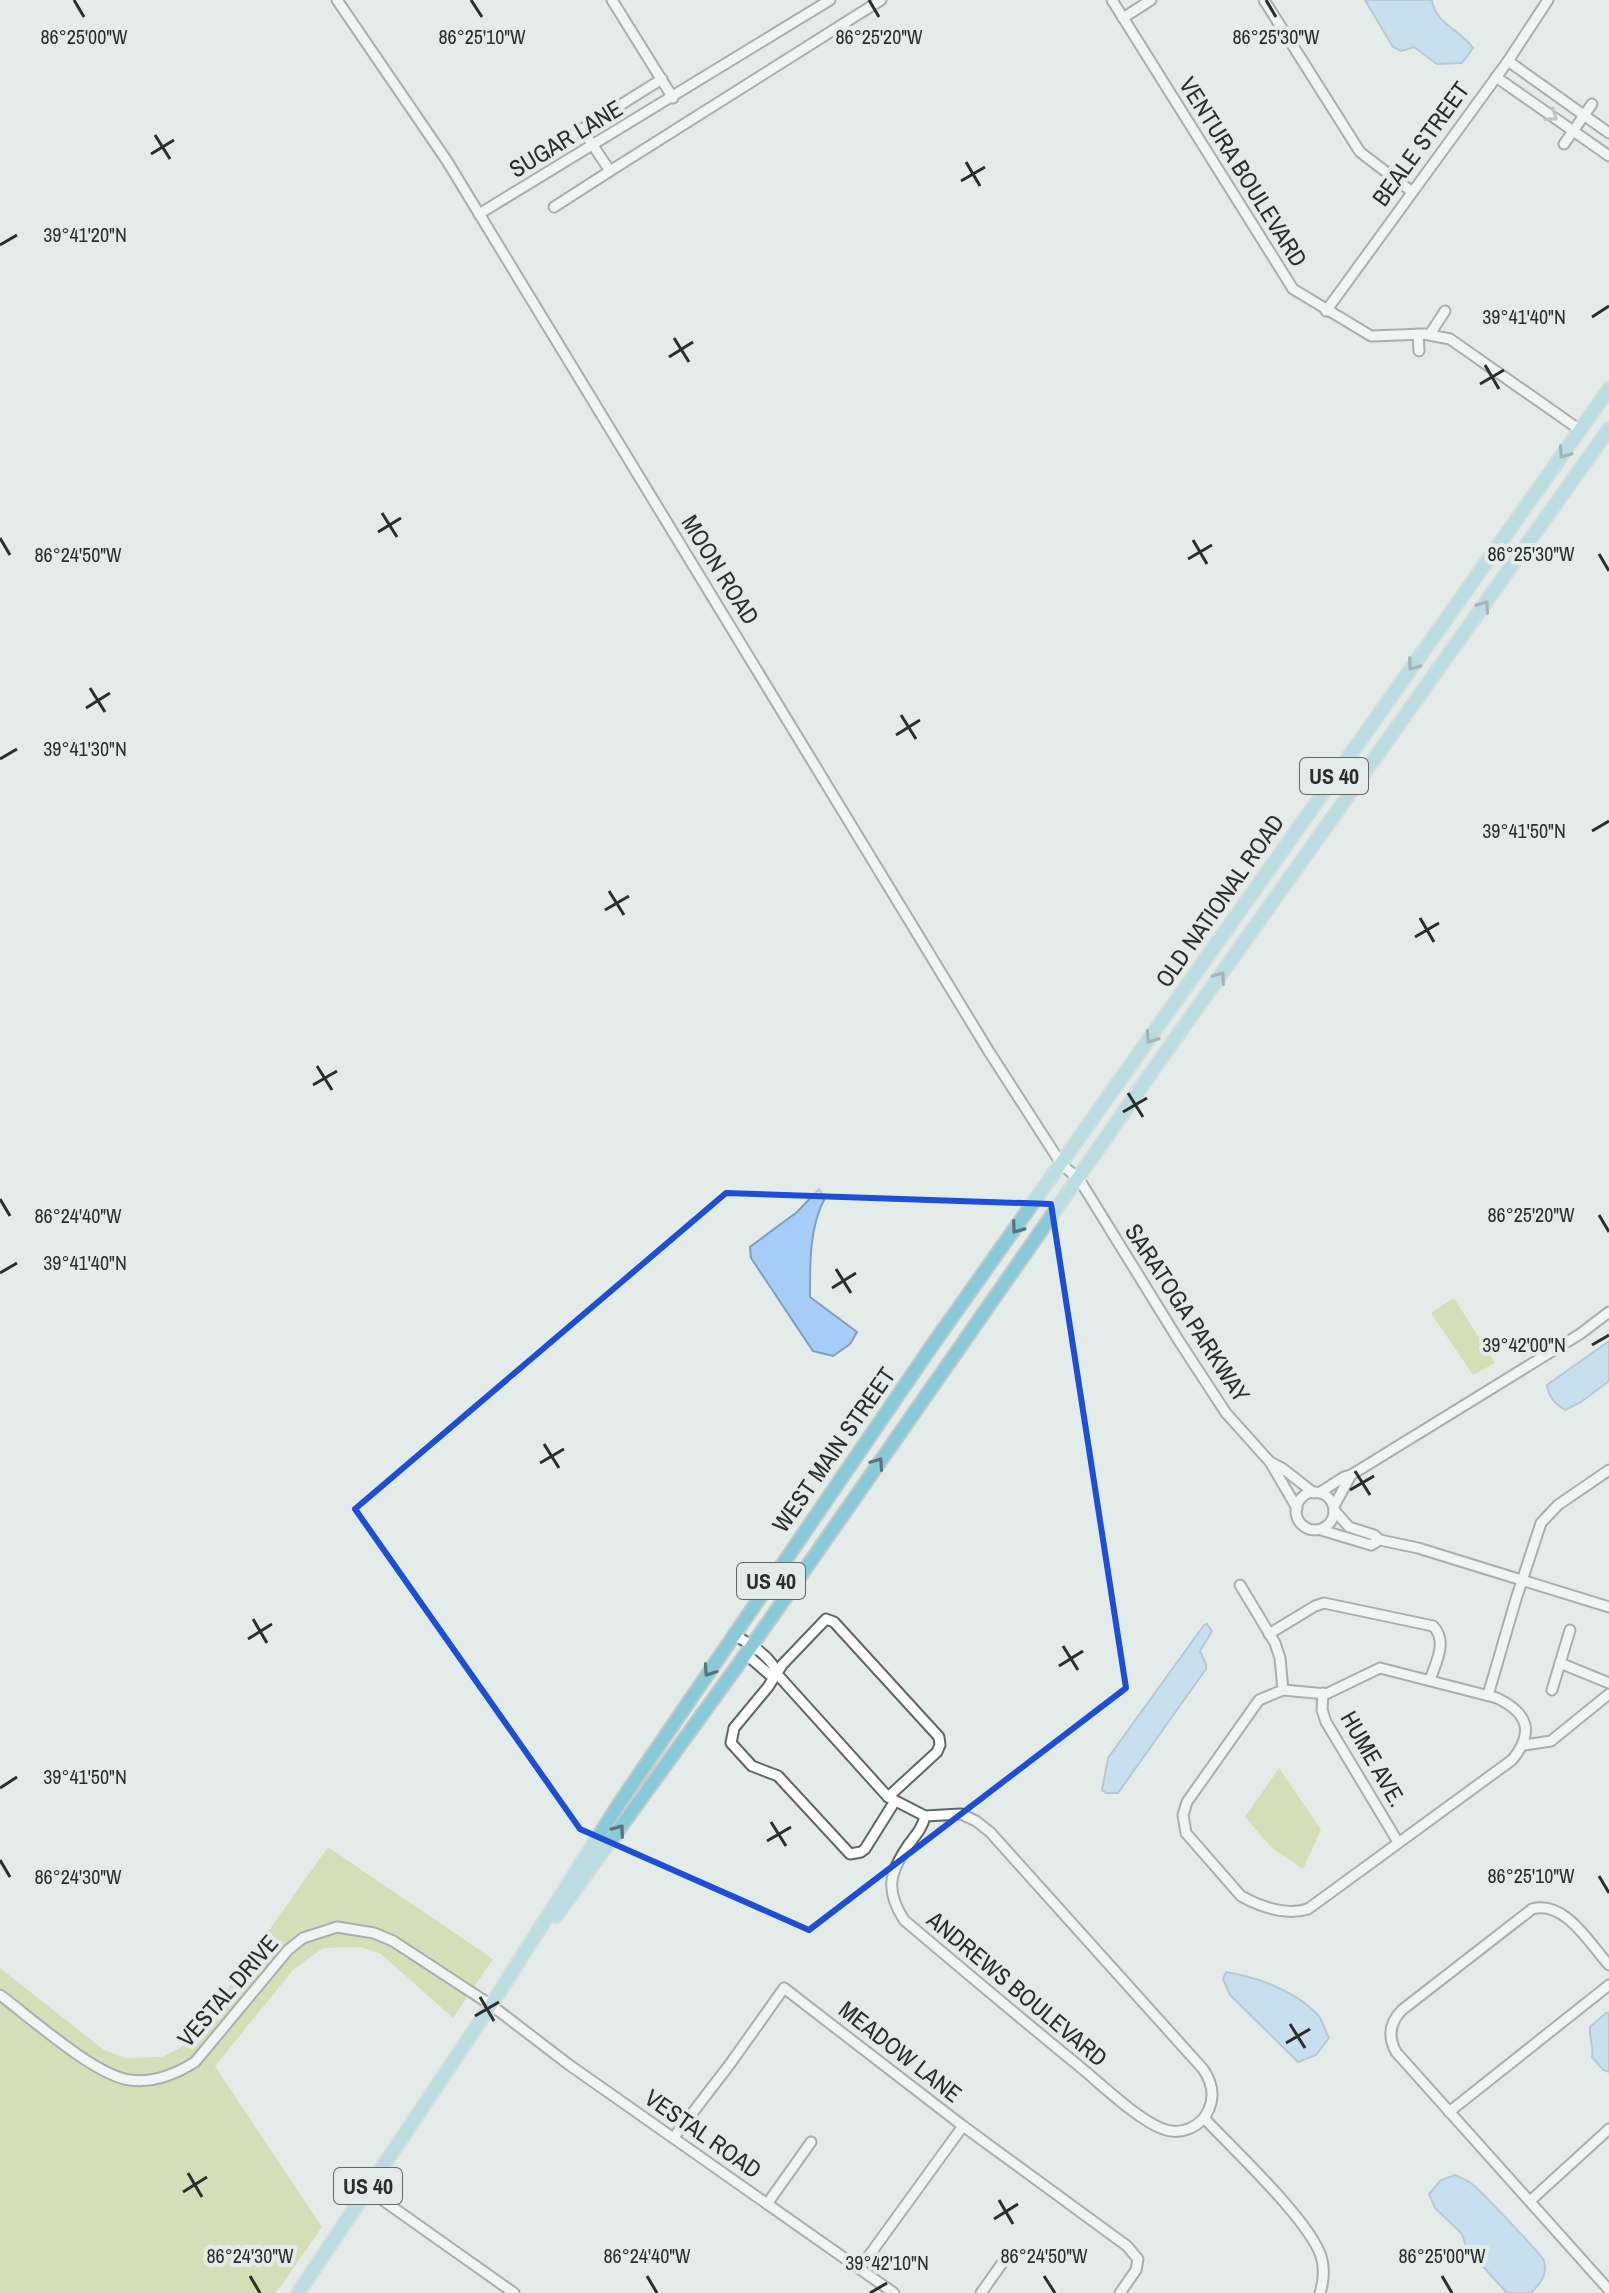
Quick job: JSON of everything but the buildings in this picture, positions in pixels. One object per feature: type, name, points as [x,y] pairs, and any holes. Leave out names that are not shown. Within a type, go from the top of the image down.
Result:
[{"type":"main road","name":"OLD NATIONAL ROAD","points":[[1062,1165],[1609,389]]},
{"type":"main road","name":"OLD NATIONAL ROAD","points":[[1079,1179],[1609,429]]},
{"type":"main road","name":"WEST MAIN STREET","points":[[298,2293],[491,2005],[621,1801],[931,1347],[1062,1165]]},
{"type":"main road","name":"WEST MAIN STREET","points":[[491,2005],[748,1649],[1079,1179]]},
{"type":"street","name":"MOON ROAD","points":[[337,0],[369,51],[417,116],[479,214],[988,1050],[1062,1165],[1079,1179]]},
{"type":"street","points":[[612,0],[673,98]]},
{"type":"street","name":"SUGAR LANE","points":[[479,214],[830,0]]},
{"type":"street","points":[[554,207],[866,4],[881,0]]},
{"type":"street","name":"VENTURA BOULEVARD","points":[[1112,0],[1300,296],[1371,336],[1430,334],[1450,339],[1580,430]]},
{"type":"street","points":[[1123,18],[1151,0]]},
{"type":"street","points":[[1264,0],[1360,152],[1411,191]]},
{"type":"street","name":"BEALE STREET","points":[[1326,311],[1508,61],[1548,0]]},
{"type":"street","points":[[1508,61],[1609,133]]},
{"type":"street","points":[[1496,77],[1609,156]]},
{"type":"street","points":[[525,166],[662,79]]},
{"type":"street","points":[[1564,144],[1592,104]]},
{"type":"street","points":[[582,129],[610,171]]},
{"type":"street","points":[[1430,334],[1445,311]]},
{"type":"street","points":[[1418,334],[1419,351]]},
{"type":"street","name":"SARATOGA PARKWAY","points":[[1079,1179],[1226,1413],[1270,1462],[1297,1508]]},
{"type":"street","points":[[1380,1540],[1371,1545],[1304,1527],[1299,1521],[1297,1508],[1303,1497],[1351,1475],[1580,1334],[1609,1312]]},
{"type":"street","name":"SARATOGA PARKWAY","points":[[1270,1462],[1316,1493]]},
{"type":"street","points":[[1488,1695],[1536,1534],[1549,1513],[1609,1470]]},
{"type":"street","points":[[1321,1530],[1331,1522],[1334,1508],[1351,1475]]},
{"type":"street","points":[[1316,1493],[1326,1496],[1349,1527],[1380,1540],[1418,1548],[1609,1607]]},
{"type":"street","points":[[1240,1585],[1280,1658],[1283,1690]]},
{"type":"street","points":[[1269,1634],[1324,1603],[1433,1626],[1440,1632],[1442,1641],[1430,1680]]},
{"type":"street","points":[[830,1619],[939,1737],[937,1752],[892,1799],[861,1852],[850,1854],[778,1776],[759,1770],[744,1759],[731,1743],[731,1732],[777,1674],[822,1621],[830,1619]]},
{"type":"street","points":[[1552,1690],[1570,1630]]},
{"type":"street","points":[[734,1635],[776,1668],[777,1674],[892,1799],[925,1816],[961,1814],[990,1832],[1203,2069],[1212,2090],[1205,2119],[1294,2215],[1311,2239],[1320,2255],[1324,2274],[1320,2293]]},
{"type":"street","points":[[1560,1663],[1609,1683]]},
{"type":"street","points":[[1380,1668],[1488,1695],[1513,1706],[1521,1716],[1526,1731],[1524,1745],[1512,1760],[1308,1909],[1294,1913],[1281,1912],[1241,1896],[1186,1833],[1183,1822],[1187,1802],[1259,1700],[1283,1690],[1323,1693],[1380,1668]]},
{"type":"street","name":"HUME AVE.","points":[[1323,1693],[1322,1710],[1326,1722],[1398,1842]]},
{"type":"street","points":[[1524,1745],[1551,1741],[1609,1694]]},
{"type":"street","name":"ANDREWS BOULEVARD","points":[[925,1816],[923,1824],[900,1857],[890,1884],[895,1907],[904,1920],[1110,2092],[1155,2125],[1173,2132],[1195,2126],[1205,2119]]},
{"type":"street","points":[[1609,1965],[1559,1911],[1539,1907],[1527,1911],[1402,2010],[1392,2023],[1392,2045],[1609,2290]]},
{"type":"street","name":"VESTAL DRIVE","points":[[0,1995],[95,2066],[130,2080],[164,2076],[195,2062],[288,1950],[303,1938],[337,1927],[374,1933],[393,1941],[491,2005]]},
{"type":"street","points":[[1449,2112],[1609,1985]]},
{"type":"street","name":"MEADOW LANE","points":[[674,2137],[784,1988],[963,2126],[1127,2246],[1138,2259],[1136,2270],[1120,2293]]},
{"type":"street","name":"VESTAL ROAD","points":[[491,2005],[894,2293]]},
{"type":"street","points":[[860,2268],[963,2126]]},
{"type":"street","points":[[1530,2201],[1609,2129]]},
{"type":"street","points":[[767,2204],[811,2142]]},
{"type":"street","points":[[367,2189],[514,2293]]},
{"type":"street","points":[[981,2293],[1003,2262]]},
{"type":"highlighted area","points":[[726,1193],[1051,1204],[1126,1688],[809,1930],[580,1829],[355,1509]]},
{"type":"green space","points":[[1454,1298],[1495,1363],[1473,1375],[1431,1313]]},
{"type":"green space","points":[[1279,1768],[1321,1830],[1303,1869],[1272,1848],[1245,1817]]},
{"type":"green space","points":[[328,1847],[493,1959],[453,2018],[381,1954],[360,1947],[323,1948],[293,1970],[215,2066],[322,2227],[276,2293],[0,2293],[0,1968],[104,2050],[125,2058],[162,2057],[189,2043]]},
{"type":"water","points":[[1365,0],[1432,0],[1443,21],[1473,48],[1462,63],[1437,64],[1414,47],[1401,51],[1393,47]]},
{"type":"water","points":[[819,1189],[825,1198],[813,1234],[810,1297],[857,1332],[850,1344],[833,1356],[813,1351],[751,1258],[750,1247],[797,1212]]},
{"type":"water","points":[[1609,1341],[1609,1381],[1565,1410],[1555,1402],[1547,1385]]},
{"type":"water","points":[[1207,1624],[1212,1631],[1200,1651],[1206,1669],[1118,1793],[1106,1793],[1102,1790],[1108,1758]]},
{"type":"water","points":[[1226,1972],[1275,1986],[1309,2006],[1320,2017],[1329,2038],[1316,2055],[1298,2062],[1230,1995],[1223,1979]]},
{"type":"water","points":[[1609,2013],[1609,2072],[1603,2070],[1592,2057],[1590,2031],[1590,2027]]},
{"type":"water","points":[[1455,2175],[1477,2188],[1544,2261],[1544,2275],[1531,2293],[1507,2293],[1467,2249],[1462,2234],[1435,2208],[1429,2194],[1441,2180]]}]
